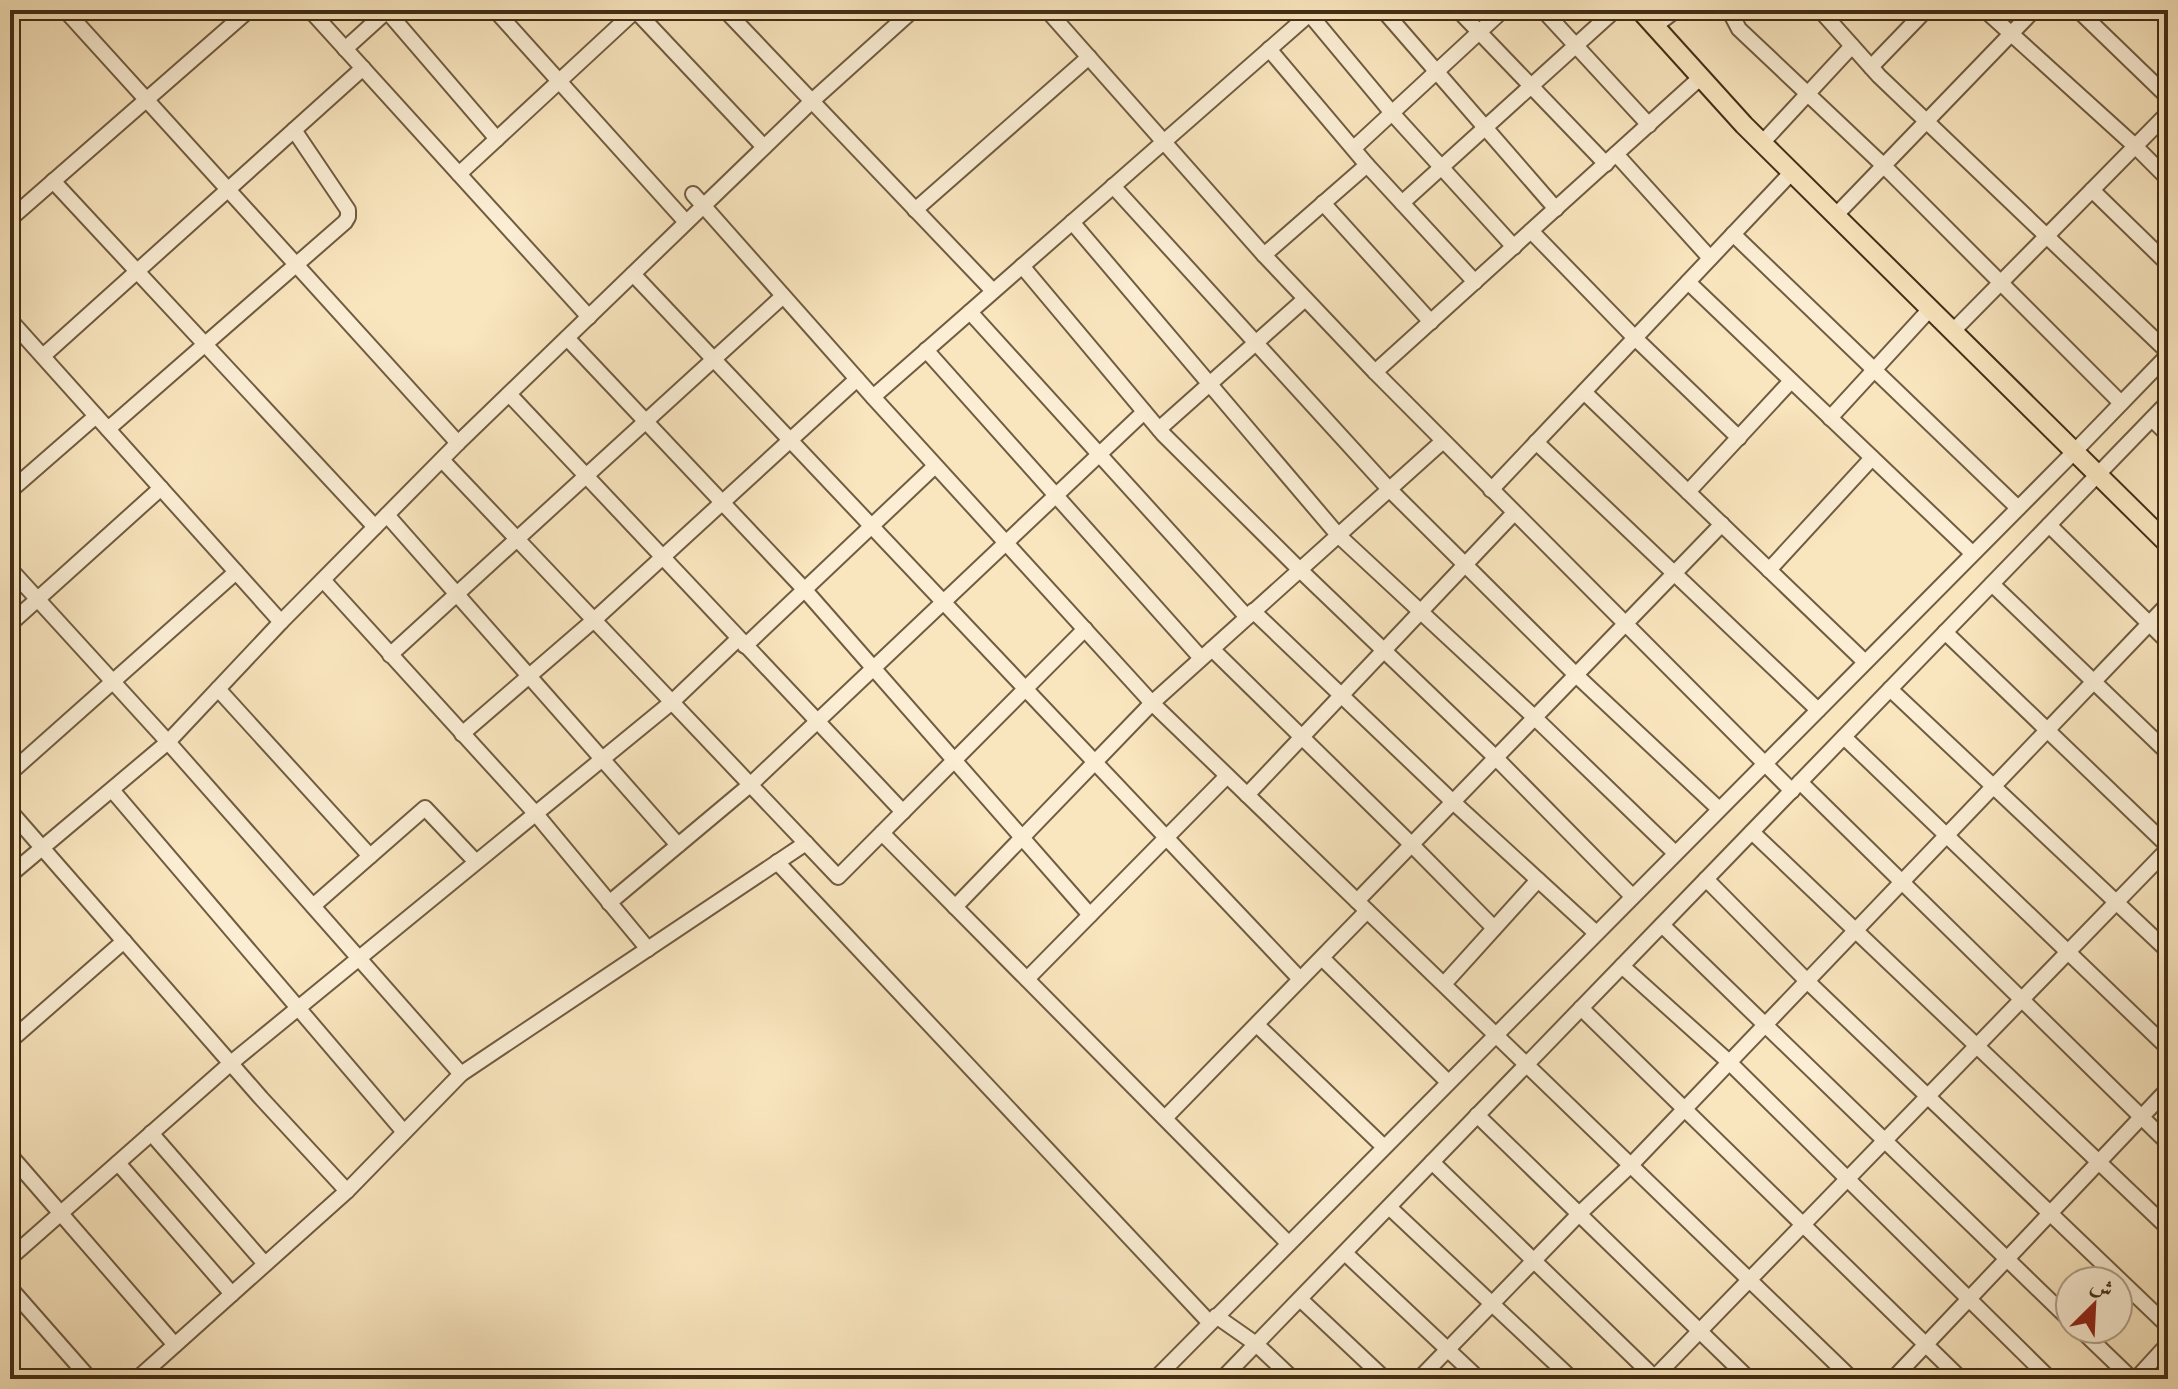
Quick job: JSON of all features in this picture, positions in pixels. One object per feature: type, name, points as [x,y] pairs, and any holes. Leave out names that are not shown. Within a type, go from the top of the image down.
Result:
[{"type":"main road","points":[[1640,10],[1762,143],[2168,544]]},
{"type":"street","points":[[65,10],[458,443]]},
{"type":"street","points":[[10,219],[249,10]]},
{"type":"street","points":[[310,10],[589,317]]},
{"type":"street","points":[[345,49],[387,10],[497,139]]},
{"type":"street","points":[[495,10],[686,222]]},
{"type":"street","points":[[459,174],[636,10],[764,147]]},
{"type":"street","points":[[725,10],[993,291]]},
{"type":"street","points":[[10,875],[168,742],[281,622],[458,443],[686,222],[698,200],[764,147],[913,10]]},
{"type":"street","points":[[1047,10],[1264,255],[1491,490],[1764,764],[1796,786],[1902,882],[2168,1143]]},
{"type":"street","points":[[1383,10],[1556,209]]},
{"type":"street","points":[[1458,10],[1531,87],[1611,159],[1710,258]]},
{"type":"street","points":[[1354,148],[1503,10]]},
{"type":"street","points":[[1543,10],[1649,125]]},
{"type":"street","points":[[1402,203],[1615,10]]},
{"type":"street","points":[[1655,26],[1676,10]]},
{"type":"street","points":[[1729,10],[1739,29],[1883,165],[2121,403]]},
{"type":"street","points":[[1155,1379],[2074,452],[2168,353],[1871,67],[1820,10]]},
{"type":"street","points":[[1985,10],[2168,179]]},
{"type":"street","points":[[1835,216],[2034,10]]},
{"type":"street","points":[[2078,10],[2168,97]]},
{"type":"street","points":[[2086,10],[2098,10]]},
{"type":"street","points":[[873,397],[1310,11],[1392,113],[1514,247]]},
{"type":"street","points":[[1871,67],[1916,14]]},
{"type":"street","points":[[1762,143],[1852,46]]},
{"type":"street","points":[[1269,49],[1367,165],[1475,282]]},
{"type":"street","points":[[915,210],[1089,57]]},
{"type":"street","points":[[43,356],[363,68]]},
{"type":"street","points":[[1375,372],[1701,77]]},
{"type":"street","points":[[1952,332],[2168,113]]},
{"type":"street","points":[[108,429],[345,222],[348,210],[294,130]]},
{"type":"street","points":[[1264,255],[1367,165]]},
{"type":"street","points":[[1491,490],[1792,172]]},
{"type":"street","points":[[53,181],[375,527]]},
{"type":"street","points":[[1113,186],[1389,489],[1576,675],[1719,809]]},
{"type":"street","points":[[2092,190],[2168,264]]},
{"type":"street","points":[[698,200],[1152,703],[1852,1379]]},
{"type":"street","points":[[1323,203],[1431,322]]},
{"type":"street","points":[[1072,222],[1338,535],[1675,853]]},
{"type":"street","points":[[1531,231],[1635,338],[1739,438]]},
{"type":"street","points":[[1733,234],[2018,508]]},
{"type":"street","points":[[1022,266],[1159,429],[1300,570],[1495,757],[1632,896]]},
{"type":"street","points":[[633,274],[1300,979]]},
{"type":"street","points":[[1688,282],[1972,553]]},
{"type":"street","points":[[390,655],[783,296]]},
{"type":"street","points":[[1159,429],[1305,299]]},
{"type":"street","points":[[1830,418],[1930,309]]},
{"type":"street","points":[[970,312],[1099,455],[1250,614],[1596,933]]},
{"type":"street","points":[[10,320],[15,336],[43,356],[281,622]]},
{"type":"street","points":[[567,338],[804,589],[1090,915]]},
{"type":"street","points":[[926,350],[1056,496],[1207,654],[1302,737],[1494,928]]},
{"type":"street","points":[[462,734],[594,620],[857,379]]},
{"type":"street","points":[[1688,492],[1791,381]]},
{"type":"street","points":[[1584,392],[1865,662]]},
{"type":"street","points":[[509,394],[903,812]]},
{"type":"street","points":[[1222,1379],[2168,402]]},
{"type":"street","points":[[609,903],[750,785],[1144,412]]},
{"type":"street","points":[[10,491],[96,416]]},
{"type":"street","points":[[2152,419],[2168,435]]},
{"type":"street","points":[[955,907],[1152,703],[1443,441]]},
{"type":"street","points":[[1536,442],[1818,710]]},
{"type":"street","points":[[1769,570],[1872,458]]},
{"type":"street","points":[[442,460],[838,877],[1085,629]]},
{"type":"street","points":[[10,1258],[231,1063],[741,643],[804,589],[935,466]]},
{"type":"street","points":[[10,624],[161,488]]},
{"type":"street","points":[[1247,795],[1514,513]]},
{"type":"street","points":[[387,515],[678,845]]},
{"type":"street","points":[[1165,1118],[1322,958],[1411,844],[1722,524]]},
{"type":"street","points":[[2049,525],[2168,642]]},
{"type":"street","points":[[10,569],[168,742],[461,1074]]},
{"type":"street","points":[[10,773],[236,572]]},
{"type":"street","points":[[323,580],[536,814],[648,949]]},
{"type":"street","points":[[1992,584],[2168,753]]},
{"type":"street","points":[[1419,1379],[1579,1214],[1631,1165],[2168,604]]},
{"type":"street","points":[[1432,1162],[1655,1378],[1848,1180],[2168,848],[1945,632]]},
{"type":"street","points":[[218,689],[370,856]]},
{"type":"street","points":[[1890,689],[2168,951]]},
{"type":"street","points":[[1844,737],[2168,1048]]},
{"type":"street","points":[[1027,979],[1227,776]]},
{"type":"street","points":[[112,790],[404,1132]]},
{"type":"street","points":[[313,906],[425,808],[476,862]]},
{"type":"street","points":[[10,811],[347,1191]]},
{"type":"street","points":[[1752,832],[2168,1228]]},
{"type":"street","points":[[882,833],[1288,1243]]},
{"type":"street","points":[[137,1379],[347,1191],[461,1074],[806,843]]},
{"type":"street","points":[[777,862],[1213,1320],[1256,1344],[1293,1379]]},
{"type":"street","points":[[1706,879],[1807,981],[2168,1326]]},
{"type":"street","points":[[1444,984],[1538,880]]},
{"type":"street","points":[[1662,925],[2054,1305]]},
{"type":"street","points":[[10,1040],[124,941]]},
{"type":"street","points":[[1322,958],[1448,1082]]},
{"type":"street","points":[[1622,966],[1729,1062],[2050,1379]]},
{"type":"street","points":[[1581,1008],[1961,1379]]},
{"type":"street","points":[[1257,1025],[1384,1147]]},
{"type":"street","points":[[1893,1379],[2168,1089]]},
{"type":"street","points":[[1477,1115],[1749,1379]]},
{"type":"street","points":[[151,1133],[265,1264]]},
{"type":"street","points":[[10,1155],[175,1345]]},
{"type":"street","points":[[118,1163],[232,1294]]},
{"type":"street","points":[[1389,1207],[1572,1379]]},
{"type":"street","points":[[1345,1253],[1479,1379]]},
{"type":"street","points":[[10,1288],[90,1379]]},
{"type":"street","points":[[1300,1299],[1385,1379]]},
{"type":"street","points":[[2097,1345],[2134,1379],[2168,1344]]}]
